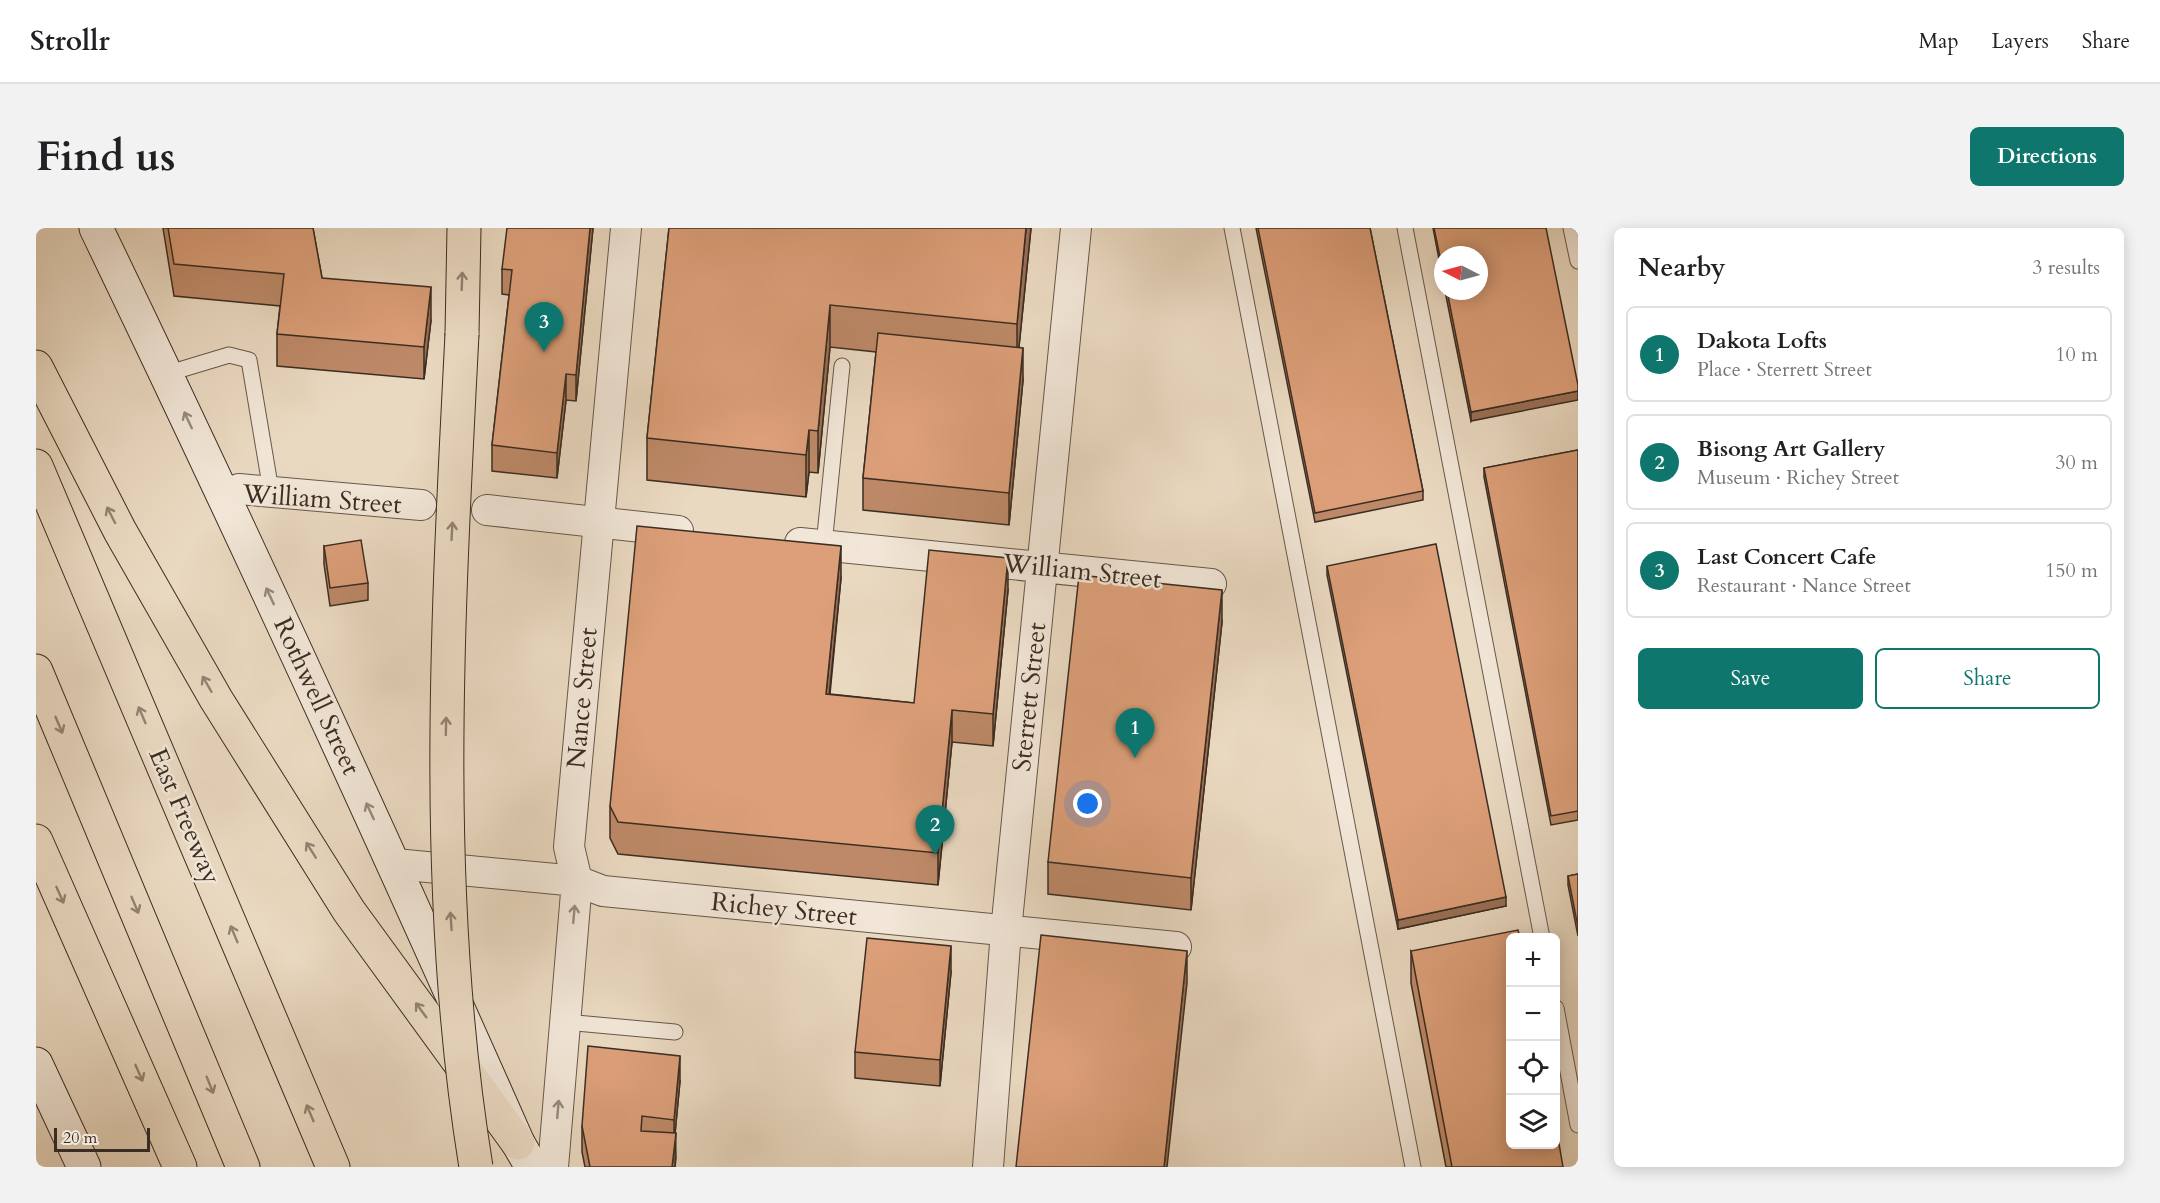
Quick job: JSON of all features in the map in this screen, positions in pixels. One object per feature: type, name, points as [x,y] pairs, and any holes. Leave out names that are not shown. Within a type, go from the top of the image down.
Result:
[{"type":"highway","points":[[464,228],[462,334],[448,624],[446,767],[450,918],[463,1063],[476,1167]]},
{"type":"highway","points":[[36,367],[120,531],[216,699],[349,911],[525,1155]]},
{"type":"highway","name":"East Freeway","points":[[36,466],[333,1167]]},
{"type":"highway","points":[[36,671],[243,1167]]},
{"type":"highway","points":[[36,841],[180,1167]]},
{"type":"main road","name":"Rothwell Street","points":[[96,228],[395,864],[525,1155]]},
{"type":"main road","points":[[36,1064],[84,1167]]},
{"type":"street","name":"Nance Street","points":[[553,1167],[577,881],[569,847],[626,228]]},
{"type":"street","name":"Sterrett Street","points":[[988,1167],[1006,931],[1076,228]]},
{"type":"street","name":"William Street","points":[[223,495],[238,489],[421,506]]},
{"type":"street","points":[[487,510],[705,533]]},
{"type":"street","name":"William Street","points":[[776,541],[1212,584]]},
{"type":"street","name":"Richey Street","points":[[395,864],[577,881],[603,891],[1176,947]]},
{"type":"lane","points":[[1232,228],[1413,1167]]},
{"type":"lane","points":[[1405,228],[1541,933]]},
{"type":"lane","points":[[1571,228],[1578,261]]},
{"type":"lane","points":[[166,374],[229,354],[249,360],[271,491]]},
{"type":"lane","points":[[824,545],[842,366]]},
{"type":"lane","points":[[565,1022],[675,1032]]},
{"type":"lane","points":[[1560,1029],[1578,1125]]},
{"type":"building","points":[[168,228],[313,228],[322,278],[431,287],[424,347],[277,334],[284,274],[174,264]]},
{"type":"building","points":[[507,228],[590,228],[576,375],[566,374],[557,453],[492,445],[512,270],[502,269]]},
{"type":"building","points":[[669,228],[1026,228],[1017,324],[830,305],[818,431],[809,430],[806,455],[647,438]]},
{"type":"building","points":[[1258,228],[1370,228],[1423,491],[1315,513]]},
{"type":"building","points":[[1434,228],[1546,228],[1578,391],[1471,412],[1449,300],[1488,300],[1488,246],[1438,246]]},
{"type":"building","points":[[878,333],[1023,348],[1009,493],[863,478]]},
{"type":"building","points":[[1578,450],[1578,811],[1551,816],[1484,468]]},
{"type":"building","points":[[637,526],[841,546],[826,694],[914,703],[929,550],[1008,558],[993,714],[952,710],[938,853],[618,822],[610,806]]},
{"type":"building","points":[[361,540],[368,583],[330,588],[324,546]]},
{"type":"building","points":[[1436,544],[1506,897],[1398,920],[1327,566]]},
{"type":"building","points":[[1079,575],[1222,590],[1191,878],[1048,862]]},
{"type":"building","points":[[1578,874],[1578,927],[1568,876]]},
{"type":"building","points":[[1518,930],[1519,933],[1506,933],[1506,1149],[1560,1149],[1563,1167],[1452,1167],[1411,951]]},
{"type":"building","points":[[1041,935],[1187,951],[1164,1167],[1016,1167]]},
{"type":"building","points":[[867,938],[951,946],[940,1060],[855,1052]]},
{"type":"building","points":[[588,1046],[680,1056],[674,1120],[642,1116],[641,1131],[676,1133],[672,1167],[590,1167],[582,1126]]},
{"type":"place","name":"Last Concert Cafe","points":[[544,352]]},
{"type":"place","name":"Dakota Lofts","points":[[1135,758]]},
{"type":"place","name":"Bisong Art Gallery","points":[[935,855]]}]
